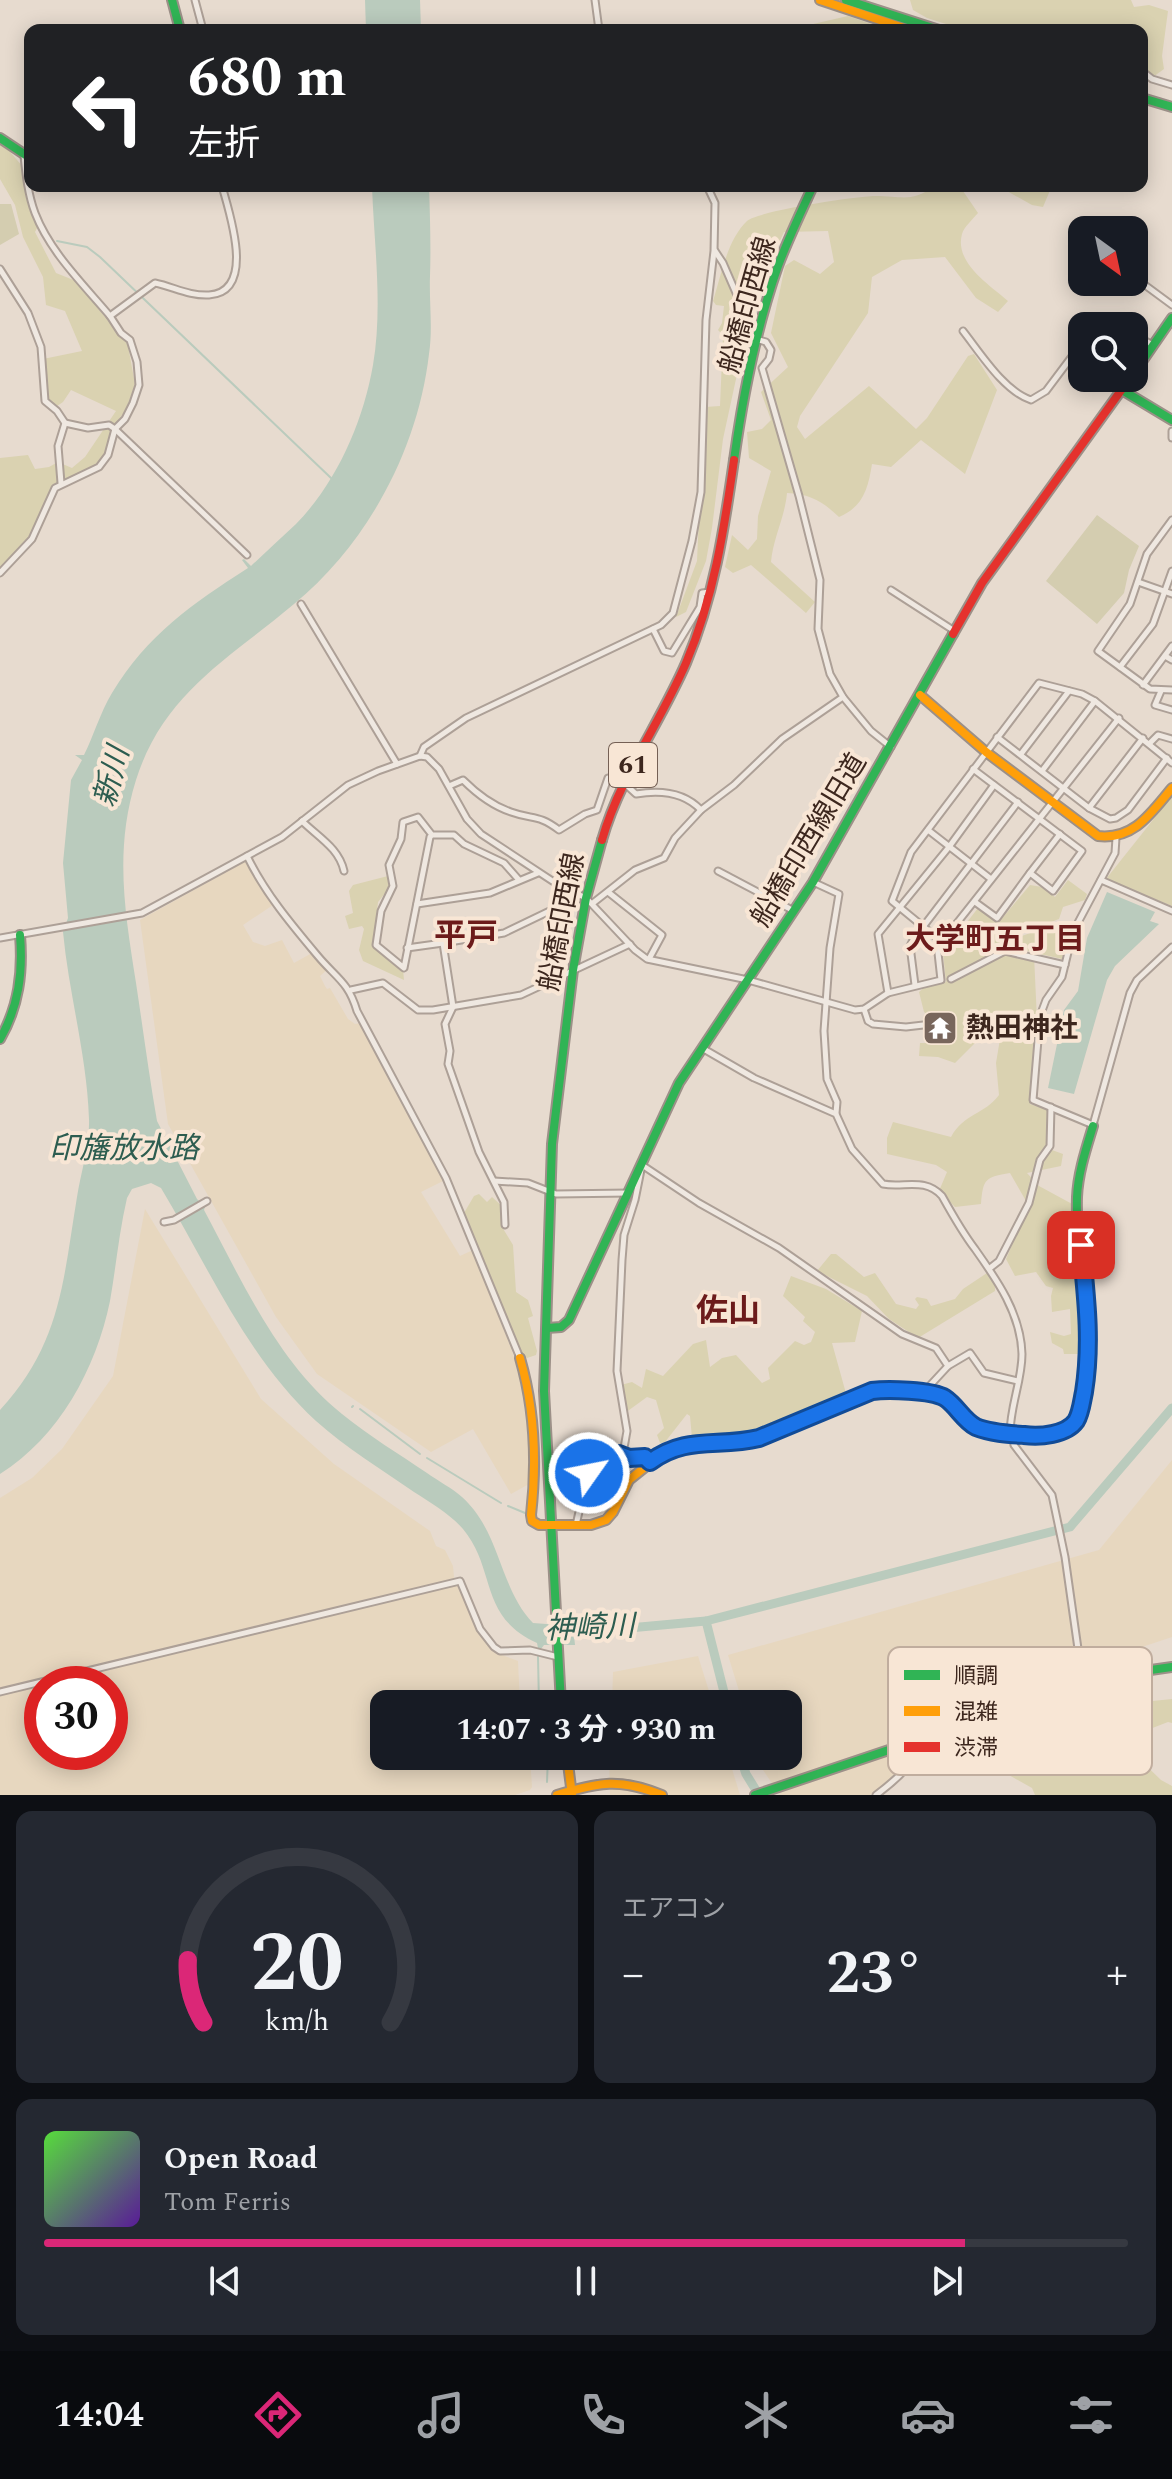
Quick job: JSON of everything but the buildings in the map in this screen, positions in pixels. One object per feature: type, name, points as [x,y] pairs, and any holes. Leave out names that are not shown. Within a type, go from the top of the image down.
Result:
[{"type":"main road","points":[[172,0],[178,24]]},
{"type":"main road","points":[[820,0],[896,24]]},
{"type":"main road","points":[[846,0],[900,24]]},
{"type":"main road","points":[[1148,100],[1172,107]]},
{"type":"main road","points":[[1148,106],[1172,114]]},
{"type":"main road","points":[[0,138],[24,155]]},
{"type":"main road","name":"船橋印西線","points":[[560,1690],[544,1391],[549,1193],[558,1082],[573,970],[602,836],[624,783],[685,665],[711,592],[720,556],[740,417],[757,339],[778,266],[810,192]]},
{"type":"main road","points":[[1148,352],[1172,318]]},
{"type":"main road","name":"船橋印西線旧道","points":[[547,1328],[561,1327],[569,1320],[672,1097],[813,882],[920,695],[953,630],[982,583],[1121,392]]},
{"type":"main road","points":[[1125,392],[1172,420]]},
{"type":"main road","points":[[920,695],[986,752],[1098,836],[1116,838],[1137,828],[1172,788]]},
{"type":"main road","points":[[0,1039],[19,995],[20,935]]},
{"type":"main road","points":[[520,1358],[527,1377],[536,1473],[532,1521],[539,1525],[599,1524],[606,1520],[613,1512],[624,1486],[650,1462],[677,1446],[759,1438],[872,1391],[946,1399],[973,1425],[1011,1434],[1030,1436],[1065,1430],[1077,1420],[1089,1356],[1078,1188],[1093,1126]]},
{"type":"main road","points":[[1152,1669],[1172,1667]]},
{"type":"main road","points":[[760,1793],[888,1750]]},
{"type":"main road","points":[[569,1770],[572,1793]]},
{"type":"main road","points":[[557,1795],[617,1780],[640,1784],[662,1795]]},
{"type":"street","points":[[195,0],[201,24]]},
{"type":"street","points":[[595,0],[598,24]]},
{"type":"street","points":[[1148,76],[1172,85]]},
{"type":"street","points":[[0,573],[32,539],[54,489],[99,467],[108,455],[115,429],[125,419],[139,385],[137,362],[130,340],[71,270],[40,223],[30,192]]},
{"type":"street","points":[[110,316],[155,283],[202,295],[213,295],[228,285],[235,268],[237,244],[224,192]]},
{"type":"street","points":[[420,756],[424,747],[466,718],[661,625],[673,613],[701,492],[706,320],[714,251],[715,203],[710,192]]},
{"type":"street","points":[[714,251],[723,263],[743,309],[738,331],[766,342],[771,350],[762,368],[820,580],[820,639],[830,674],[843,697],[871,731],[891,747]]},
{"type":"street","points":[[0,269],[16,291],[38,338],[45,401],[65,423],[88,428],[109,425],[115,429],[247,555]]},
{"type":"street","points":[[1148,287],[1172,305]]},
{"type":"street","points":[[963,331],[1004,380],[1020,395],[1031,400],[1046,391],[1068,362]]},
{"type":"street","points":[[1148,342],[1153,345]]},
{"type":"street","points":[[60,484],[58,446],[65,423]]},
{"type":"street","points":[[1172,431],[1172,438]]},
{"type":"street","points":[[1172,520],[1147,554],[1130,604],[1098,651],[1150,689],[1172,690]]},
{"type":"street","points":[[1120,667],[1153,624],[1172,571]]},
{"type":"street","points":[[1138,582],[1172,594]]},
{"type":"street","points":[[891,590],[953,630]]},
{"type":"street","points":[[653,629],[664,651],[672,653],[700,607],[702,593],[711,592]]},
{"type":"street","points":[[301,604],[397,764]]},
{"type":"street","points":[[1143,685],[1172,646]]},
{"type":"street","points":[[1165,656],[1172,660]]},
{"type":"street","points":[[942,942],[892,901],[911,852],[997,737],[1039,683],[1095,701],[1169,761],[1122,815],[1110,819],[1089,808],[997,737]]},
{"type":"street","points":[[1021,754],[1069,691]]},
{"type":"street","points":[[1161,691],[1155,705],[1172,710]]},
{"type":"street","points":[[590,900],[608,892],[635,870],[664,858],[675,838],[701,810],[734,785],[782,739],[843,697]]},
{"type":"street","points":[[1042,771],[1095,701]]},
{"type":"street","points":[[0,938],[133,916],[282,837],[348,785],[420,756],[433,761],[467,819],[481,834],[565,889],[590,900],[630,944],[649,959],[748,980],[828,1004],[864,1009],[888,993],[941,980],[938,953],[942,942],[1119,718]]},
{"type":"street","points":[[1150,743],[1158,735],[1172,739]]},
{"type":"street","points":[[1089,808],[1143,738]]},
{"type":"street","points":[[973,769],[1082,851],[1053,891],[1030,873]]},
{"type":"street","points":[[449,786],[463,780],[495,805],[523,816],[540,816],[559,830],[597,810],[608,778],[624,783],[636,794],[668,792],[701,810]]},
{"type":"street","points":[[888,993],[878,934],[949,847],[994,785]]},
{"type":"street","points":[[915,985],[910,946],[922,926],[1018,802]]},
{"type":"street","points":[[418,817],[432,835],[430,837],[404,968],[376,945],[381,911],[393,886],[390,861],[401,839],[403,822],[418,817]]},
{"type":"street","points":[[302,821],[341,857],[344,871]]},
{"type":"street","points":[[928,830],[991,879]]},
{"type":"street","points":[[975,902],[997,918],[1060,834]]},
{"type":"street","points":[[432,835],[454,835],[464,844],[504,863],[519,880]]},
{"type":"street","points":[[1116,838],[1115,853],[1073,932],[1058,985],[1046,1000],[1040,1016],[1033,1100],[1093,1126],[1130,993],[1137,980],[1172,947]]},
{"type":"street","points":[[247,856],[279,909],[351,990],[357,1011],[446,1178],[520,1358]]},
{"type":"street","points":[[718,871],[794,911]]},
{"type":"street","points":[[417,904],[490,893],[539,872]]},
{"type":"street","points":[[1101,880],[1172,911]]},
{"type":"street","points":[[813,882],[839,894],[830,948],[824,1054],[827,1079],[837,1102],[836,1114],[852,1149],[877,1181],[887,1186],[919,1184],[937,1191],[990,1268],[1012,1310],[1021,1337],[1022,1364],[1010,1414],[1011,1434],[1014,1445],[1048,1486],[1054,1502],[1078,1647]]},
{"type":"street","points":[[407,948],[504,933],[562,905],[565,889]]},
{"type":"street","points":[[608,892],[662,935],[649,959]]},
{"type":"street","points":[[443,943],[453,1007],[445,1024],[450,1051],[448,1064],[479,1152],[504,1202],[505,1225]]},
{"type":"street","points":[[351,990],[383,983],[418,1010],[453,1007],[521,995],[630,944]]},
{"type":"street","points":[[951,979],[1005,951],[1065,965]]},
{"type":"street","points":[[864,1009],[868,1021],[873,1024],[906,1027],[932,1024]]},
{"type":"street","points":[[702,1048],[754,1078],[836,1114]]},
{"type":"street","points":[[990,1268],[999,1261],[1029,1203],[1040,1160],[1050,1146],[1051,1107]]},
{"type":"street","points":[[547,1456],[601,1462],[619,1454],[627,1439],[617,1371],[624,1235],[642,1165],[706,1207],[779,1248],[902,1334],[936,1348],[948,1366]]},
{"type":"street","points":[[493,1181],[528,1183],[549,1193],[629,1193]]},
{"type":"street","points":[[164,1222],[174,1220],[207,1201]]},
{"type":"street","points":[[922,1394],[948,1366],[970,1353],[984,1373],[1018,1381]]},
{"type":"street","points":[[619,1454],[629,1458],[645,1457],[650,1462]]},
{"type":"street","points":[[576,1525],[581,1503],[591,1483],[589,1462]]},
{"type":"street","points":[[0,1692],[460,1581],[480,1629],[494,1647],[500,1651],[530,1650],[558,1655]]},
{"type":"street","points":[[876,1795],[898,1775]]},
{"type":"shaded area","points":[[910,0],[1131,0],[1134,7],[1149,5],[1168,11],[1162,56],[1164,69],[1148,81],[1148,24],[946,24],[913,10]]},
{"type":"shaded area","points":[[848,16],[871,24],[813,24]]},
{"type":"shaded area","points":[[0,140],[23,167],[24,192],[38,226],[35,232],[56,273],[76,281],[127,340],[135,384],[126,410],[111,429],[107,449],[99,463],[52,486],[27,540],[0,569],[0,458],[28,455],[35,469],[58,462],[72,468],[85,457],[116,411],[71,390],[57,406],[46,398],[43,359],[82,351],[65,311],[46,305],[43,277],[23,237],[15,205],[0,179]]},
{"type":"shaded area","points":[[924,192],[964,192],[978,213],[962,234],[963,254],[975,272],[1008,301],[998,312],[976,298],[945,257],[902,260],[872,277],[868,313],[800,416],[797,427],[805,439],[869,386],[916,429],[927,418],[968,356],[974,354],[997,390],[965,474],[921,440],[891,467],[872,464],[863,496],[854,508],[839,517],[815,499],[787,493],[771,562],[815,602],[806,613],[751,565],[733,573],[725,567],[732,535],[748,550],[757,539],[758,516],[771,471],[749,458],[747,432],[762,429],[771,420],[761,392],[788,367],[771,333],[785,266],[794,260],[820,274],[834,262],[828,231],[784,232],[754,296],[723,439],[706,561],[686,612],[676,617],[697,561],[706,471],[705,407],[720,406],[723,335],[718,330],[724,306],[716,305],[713,301],[734,238],[747,221],[769,213],[865,197],[912,197]]},
{"type":"shaded area","points":[[1009,192],[1049,192],[1043,207],[1032,205]]},
{"type":"shaded area","points":[[0,204],[11,204],[19,234],[0,245]]},
{"type":"shaded area","points":[[1097,515],[1139,546],[1124,593],[1097,624],[1046,581]]},
{"type":"shaded area","points":[[1172,796],[1172,906],[1106,879]]},
{"type":"shaded area","points":[[246,861],[273,905],[243,925],[253,942],[265,946],[282,940],[294,963],[312,953],[328,969],[320,976],[325,986],[330,988],[348,1019],[355,1024],[361,1023],[443,1181],[421,1192],[460,1256],[473,1250],[521,1381],[532,1477],[529,1484],[511,1494],[473,1429],[431,1452],[317,1374],[276,1317],[168,1124],[140,920]]},
{"type":"shaded area","points":[[388,876],[390,887],[378,902],[373,944],[403,969],[404,980],[363,961],[359,950],[364,929],[362,926],[349,929],[345,916],[353,913],[349,891],[353,885]]},
{"type":"shaded area","points":[[1068,880],[1087,894],[1085,900],[1063,907],[1059,919],[1015,936],[1012,949],[1034,955],[1037,1020],[1030,1104],[1048,1110],[1052,1150],[1063,1154],[1061,1166],[1027,1173],[1039,1186],[1074,1205],[1084,1354],[1064,1354],[1063,1349],[1052,1343],[1050,1332],[1064,1336],[1071,1334],[1070,1309],[1052,1312],[1053,1288],[1046,1286],[1036,1272],[1015,1276],[1006,1259],[1027,1210],[1026,1201],[1010,1173],[990,1178],[984,1184],[981,1204],[955,1207],[939,1191],[947,1172],[936,1165],[887,1154],[887,1138],[893,1122],[951,1137],[962,1123],[999,1095],[996,1063],[1000,1039],[993,1036],[976,1042],[955,1063],[938,1057],[919,1056],[920,1043],[935,1043],[935,1020],[924,1012],[919,992],[928,984],[946,982],[943,953],[978,908],[999,922],[1030,885],[1042,887],[1055,897]]},
{"type":"shaded area","points":[[1062,922],[1069,924],[1070,929],[1062,959],[1014,948],[1016,938]]},
{"type":"shaded area","points":[[479,1194],[487,1202],[492,1197],[503,1207],[502,1227],[513,1245],[516,1292],[528,1300],[533,1316],[528,1318],[537,1351],[536,1355],[527,1358],[520,1352],[510,1329],[464,1213],[474,1196]]},
{"type":"shaded area","points":[[145,1209],[261,1399],[334,1464],[430,1531],[436,1546],[445,1550],[453,1566],[454,1577],[480,1636],[502,1655],[518,1661],[519,1690],[370,1690],[370,1770],[531,1770],[530,1790],[515,1795],[0,1795],[0,1498],[32,1478],[62,1449],[113,1376]]},
{"type":"shaded area","points":[[831,1254],[836,1254],[864,1277],[875,1273],[896,1304],[916,1309],[919,1305],[915,1299],[917,1297],[927,1299],[931,1306],[955,1299],[963,1289],[987,1273],[995,1282],[995,1291],[918,1338],[889,1319],[867,1296],[817,1271]]},
{"type":"shaded area","points":[[791,1276],[826,1289],[862,1311],[855,1342],[832,1343],[847,1397],[772,1427],[734,1436],[692,1438],[690,1416],[687,1414],[665,1442],[660,1443],[657,1435],[664,1428],[656,1400],[647,1397],[625,1413],[621,1385],[632,1382],[642,1388],[646,1369],[663,1376],[693,1344],[706,1340],[710,1367],[722,1358],[736,1355],[762,1383],[770,1379],[768,1368],[795,1341],[804,1345],[811,1342],[815,1332],[803,1321],[805,1317],[783,1296]]},
{"type":"shaded area","points":[[1172,1460],[1172,1637],[1142,1647],[888,1647],[888,1775],[896,1775],[870,1795],[780,1795],[763,1770],[802,1770],[802,1690],[739,1690],[728,1655],[1099,1550]]},
{"type":"shaded area","points":[[698,1656],[709,1690],[612,1690],[613,1672]]},
{"type":"shaded area","points":[[1172,1699],[1172,1723],[1152,1728],[1152,1701]]},
{"type":"shaded area","points":[[609,1770],[732,1770],[740,1795],[610,1795]]},
{"type":"shaded area","points":[[1152,1771],[1172,1786],[1172,1795],[1035,1795],[1032,1788],[1009,1775],[1152,1775]]},
{"type":"water","points":[[365,0],[420,0],[421,24],[366,24]]},
{"type":"water","name":"印旛放水路","points":[[372,192],[429,192],[430,344],[423,390],[401,459],[366,523],[321,580],[201,680],[163,723],[148,749],[129,806],[123,857],[128,932],[157,1121],[263,1320],[319,1394],[373,1437],[462,1497],[485,1527],[522,1609],[533,1623],[573,1626],[575,1645],[544,1645],[541,1649],[537,1643],[518,1632],[505,1620],[497,1606],[481,1560],[463,1529],[440,1509],[339,1440],[291,1396],[230,1310],[161,1188],[151,1183],[132,1189],[127,1198],[110,1301],[85,1376],[57,1421],[40,1441],[0,1474],[0,1410],[36,1361],[56,1310],[88,1138],[85,1072],[63,932],[68,918],[63,863],[71,780],[82,760],[75,755],[84,755],[108,701],[140,654],[172,622],[248,568],[242,560],[251,566],[296,524],[324,489],[346,450],[363,408],[376,343],[378,298]]},
{"type":"water","points":[[1107,892],[1155,912],[1150,921],[1159,924],[1115,966],[1107,980],[1074,1094],[1048,1088],[1064,1010],[1078,991],[1087,938]]},
{"type":"waterway","points":[[57,241],[87,247],[100,257],[331,478]]},
{"type":"waterway","name":"神崎川","points":[[563,1634],[706,1621],[1070,1527],[1172,1408]]},
{"type":"waterway","points":[[360,1409],[420,1454]]},
{"type":"waterway","points":[[427,1458],[501,1503]]},
{"type":"waterway","points":[[508,1506],[525,1513]]},
{"type":"waterway","points":[[706,1621],[723,1690]]},
{"type":"waterway","points":[[538,1657],[539,1690]]},
{"type":"waterway","points":[[547,1770],[547,1782]]},
{"type":"waterway","points":[[745,1770],[759,1795]]},
{"type":"traffic: fast","points":[[172,0],[178,24]]},
{"type":"traffic: fast","points":[[846,0],[920,24]]},
{"type":"traffic: fast","points":[[1148,100],[1172,107]]},
{"type":"traffic: fast","points":[[0,138],[24,154]]},
{"type":"traffic: fast","points":[[734,460],[746,386],[763,313],[782,256],[810,192]]},
{"type":"traffic: fast","points":[[1148,353],[1172,318]]},
{"type":"traffic: fast","points":[[1125,392],[1172,420]]},
{"type":"traffic: fast","points":[[547,1328],[561,1327],[569,1320],[679,1083],[813,882],[953,634]]},
{"type":"traffic: fast","points":[[560,1690],[544,1391],[552,1144],[573,970],[586,898],[602,840]]},
{"type":"traffic: fast","points":[[0,1039],[12,1014],[18,988],[20,935]]},
{"type":"traffic: fast","points":[[774,1432],[872,1391],[899,1389],[936,1394],[947,1400],[972,1424],[993,1432],[1044,1435],[1070,1427],[1080,1409],[1086,1363],[1077,1197],[1093,1126]]},
{"type":"traffic: fast","points":[[1152,1670],[1172,1667]]},
{"type":"traffic: fast","points":[[755,1795],[888,1750]]},
{"type":"traffic: slow","points":[[820,0],[892,24]]},
{"type":"traffic: slow","points":[[920,695],[986,752],[1098,836],[1122,834],[1132,829],[1172,788]]},
{"type":"traffic: slow","points":[[520,1358],[529,1397],[533,1436],[531,1515],[532,1521],[539,1525],[591,1525],[606,1520],[629,1480],[664,1452],[677,1446],[740,1442],[774,1432]]},
{"type":"traffic: slow","points":[[569,1770],[572,1795]]},
{"type":"traffic: slow","points":[[557,1795],[610,1784],[634,1786],[662,1795]]},
{"type":"traffic: jam","points":[[953,634],[982,583],[1120,392]]},
{"type":"traffic: jam","points":[[602,840],[619,794],[676,685],[696,638],[717,563],[734,460]]},
{"type":"place","name":"熱田神社","points":[[940,1028]]},
{"type":"district","name":"平戸","points":[[466,936]]},
{"type":"district","name":"大学町五丁目","points":[[995,940]]},
{"type":"district","name":"佐山","points":[[728,1311]]},
{"type":"route","points":[[589,1473],[589,1462],[601,1462],[619,1454],[629,1458],[645,1457],[650,1462],[677,1446],[723,1444],[759,1438],[872,1391],[882,1390],[939,1396],[951,1403],[968,1422],[982,1429],[1030,1436],[1065,1430],[1077,1420],[1089,1356],[1081,1245]]},
{"type":"water label","name":"新川","points":[[112,777]]}]
